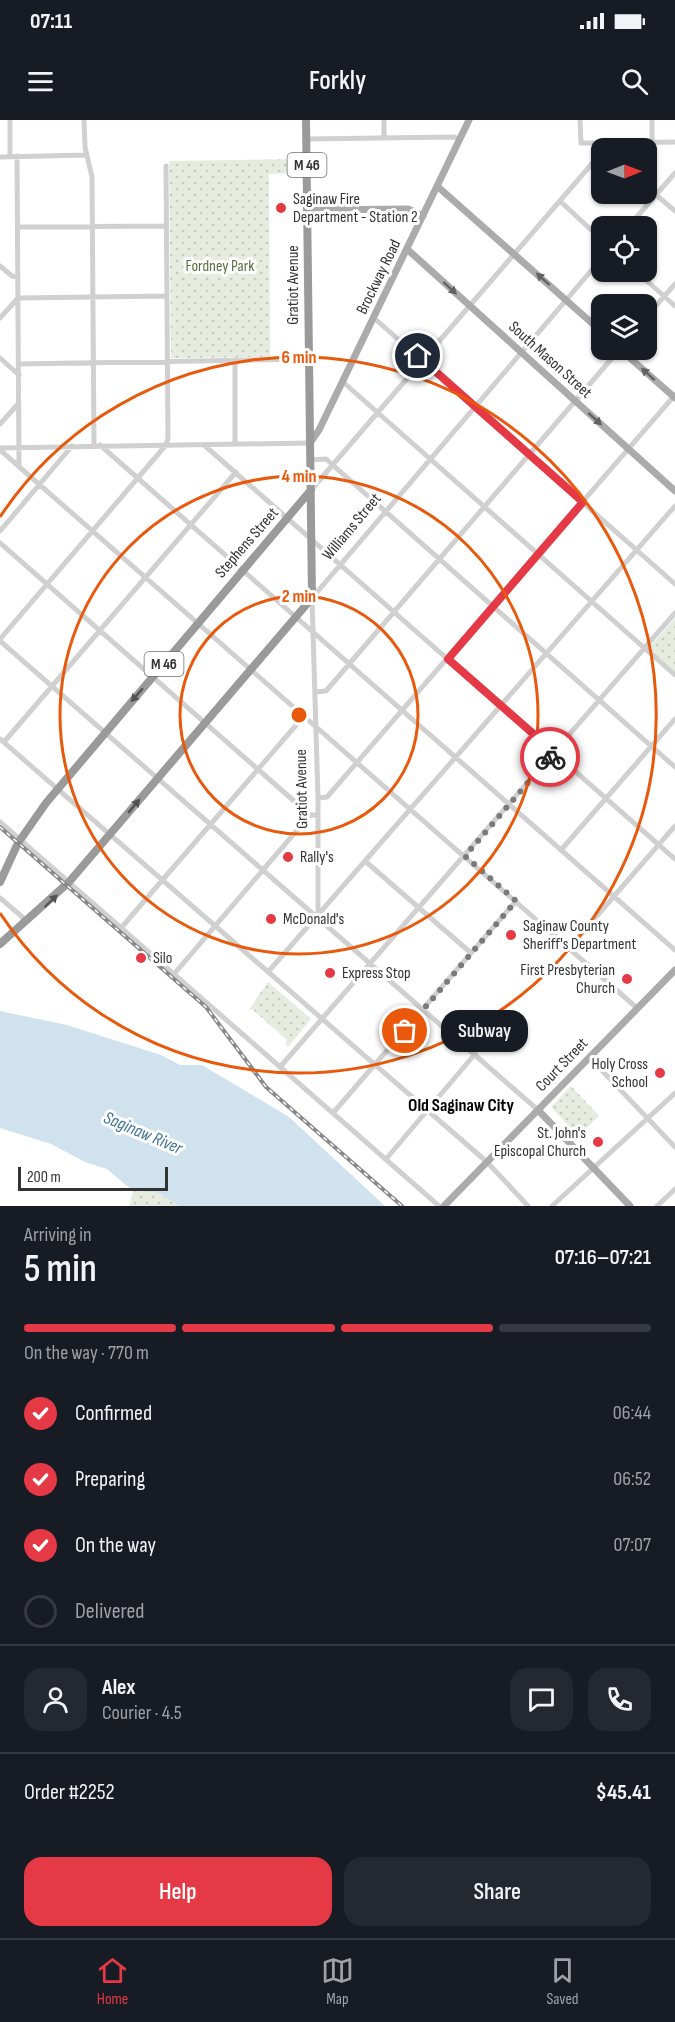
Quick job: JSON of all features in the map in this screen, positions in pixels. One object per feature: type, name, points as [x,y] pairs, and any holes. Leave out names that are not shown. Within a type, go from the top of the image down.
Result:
[{"type":"highway","name":"Gratiot Avenue","points":[[306,120],[312,598]]},
{"type":"highway","name":"Stephens Street","points":[[0,882],[20,840],[57,789],[311,490]]},
{"type":"highway","name":"Williams Street","points":[[0,944],[69,882],[312,598]]},
{"type":"main road","name":"Brockway Road","points":[[310,443],[343,382],[469,120]]},
{"type":"main road","points":[[437,186],[591,322]]},
{"type":"main road","points":[[307,210],[408,209],[423,216]]},
{"type":"main road","name":"South Mason Street","points":[[407,249],[675,492]]},
{"type":"main road","points":[[632,360],[675,397]]},
{"type":"main road","name":"Court Street","points":[[444,1206],[675,970]]},
{"type":"main road","points":[[538,1110],[630,1206]]},
{"type":"street","points":[[10,120],[18,227],[19,467]]},
{"type":"street","points":[[84,120],[86,155],[91,170],[93,363],[97,445],[138,478],[675,950]]},
{"type":"street","points":[[384,120],[384,138]]},
{"type":"street","points":[[580,120],[581,142],[591,145]]},
{"type":"street","points":[[652,120],[652,138]]},
{"type":"street","points":[[306,139],[454,137],[459,139]]},
{"type":"street","points":[[657,142],[675,142]]},
{"type":"street","points":[[0,157],[86,155]]},
{"type":"street","name":"Stephens Street","points":[[311,490],[591,164]]},
{"type":"street","points":[[166,166],[168,438],[166,445],[0,640],[538,1110]]},
{"type":"street","points":[[675,173],[657,195],[675,211]]},
{"type":"street","points":[[560,201],[591,230]]},
{"type":"street","points":[[638,216],[649,204]]},
{"type":"street","points":[[18,227],[166,226]]},
{"type":"street","points":[[0,266],[12,276],[18,277]]},
{"type":"street","name":"Williams Street","points":[[312,598],[591,271]]},
{"type":"street","points":[[649,282],[675,306]]},
{"type":"street","points":[[657,305],[675,284]]},
{"type":"street","points":[[0,318],[18,298],[167,296]]},
{"type":"street","points":[[374,318],[675,584]]},
{"type":"street","points":[[0,358],[19,375]]},
{"type":"street","points":[[19,364],[308,359]]},
{"type":"street","points":[[235,360],[235,444]]},
{"type":"street","points":[[315,692],[326,691],[611,360]]},
{"type":"street","points":[[343,382],[675,675]]},
{"type":"street","points":[[318,798],[327,797],[675,397]]},
{"type":"street","points":[[0,424],[19,403]]},
{"type":"street","points":[[0,449],[97,445],[310,443]]},
{"type":"street","points":[[204,445],[675,859]]},
{"type":"street","points":[[0,531],[72,446]]},
{"type":"street","points":[[0,449],[637,1008]]},
{"type":"street","points":[[310,460],[326,459],[675,767]]},
{"type":"street","points":[[236,472],[2,741],[487,1162],[528,1206]]},
{"type":"street","points":[[268,972],[675,506]]},
{"type":"street","points":[[0,543],[310,815],[318,815]]},
{"type":"street","name":"Gratiot Avenue","points":[[312,598],[318,798],[318,917]]},
{"type":"street","points":[[280,1068],[675,613]]},
{"type":"street","points":[[122,928],[304,717]]},
{"type":"street","points":[[561,850],[675,719]]},
{"type":"street","points":[[174,974],[310,815]]},
{"type":"street","points":[[0,822],[439,1206]]},
{"type":"street","points":[[569,948],[675,826]]},
{"type":"street","points":[[365,861],[471,953]]},
{"type":"street","points":[[0,898],[27,921]]},
{"type":"street","points":[[333,1113],[516,901]]},
{"type":"street","points":[[386,1159],[476,1054]]},
{"type":"street","points":[[589,1057],[675,1147]]},
{"type":"street","points":[[552,1206],[675,1093]]},
{"type":"street","points":[[657,1206],[675,1189]]},
{"type":"green space","name":"Fordney Park","points":[[299,159],[300,173],[269,174],[270,357],[171,358],[169,161]]},
{"type":"green space","points":[[675,618],[675,672],[648,649]]},
{"type":"green space","points":[[268,982],[311,1019],[288,1047],[285,1044],[287,1040],[252,1009],[248,1011]]},
{"type":"green space","points":[[571,1086],[599,1116],[578,1136],[551,1107]]},
{"type":"green space","points":[[133,1191],[158,1193],[179,1206],[129,1206]]},
{"type":"water","name":"Saginaw River","points":[[0,1011],[67,1025],[161,1055],[180,1065],[202,1065],[289,1117],[385,1206],[179,1206],[158,1193],[133,1191],[107,1169],[85,1162],[51,1144],[0,1128]]},
{"type":"railway","points":[[0,827],[206,1007],[266,1087],[402,1206]]},
{"type":"way so far","points":[[405,1031],[516,901],[465,856],[550,757]]},
{"type":"place","name":"Saginaw Fire Department - Station 2","points":[[281,208]]},
{"type":"place","name":"Rally's","points":[[288,857]]},
{"type":"place","name":"McDonald's","points":[[271,919]]},
{"type":"place","name":"Saginaw County Sheriff's Department","points":[[511,935]]},
{"type":"place","name":"Silo","points":[[141,958]]},
{"type":"place","name":"Express Stop","points":[[330,973]]},
{"type":"place","name":"First Presbyterian Church","points":[[627,979]]},
{"type":"place","name":"Subway","points":[[405,1031]]},
{"type":"place","name":"Holy Cross School","points":[[660,1073]]},
{"type":"place","name":"St. John's Episcopal Church","points":[[598,1142]]},
{"type":"district","name":"Old Saginaw City","points":[[461,1105]]},
{"type":"route","points":[[418,356],[583,502],[448,659],[554,752],[550,757]]}]
